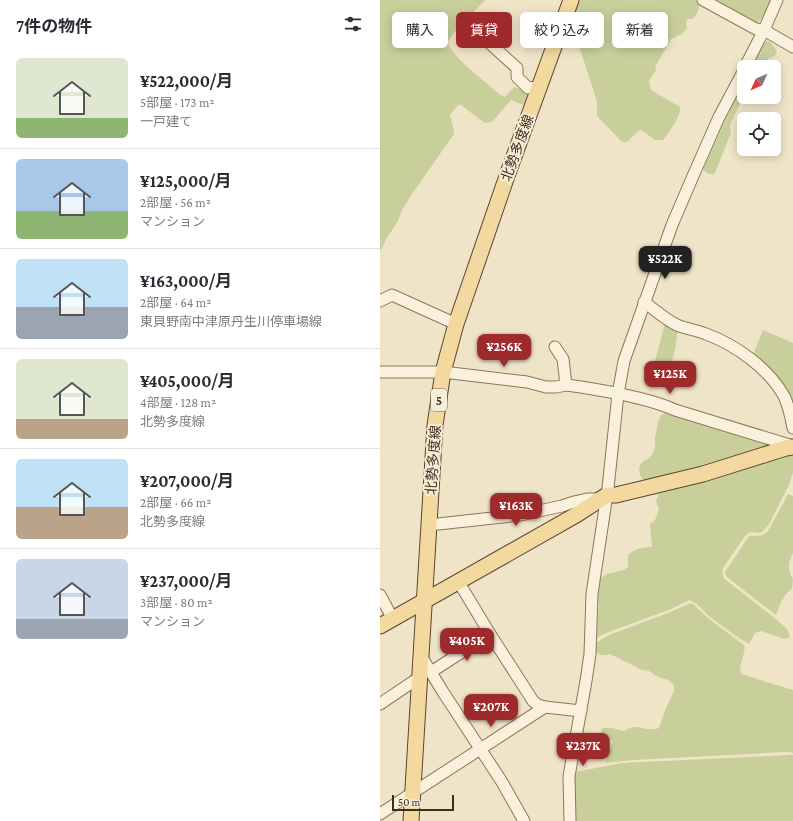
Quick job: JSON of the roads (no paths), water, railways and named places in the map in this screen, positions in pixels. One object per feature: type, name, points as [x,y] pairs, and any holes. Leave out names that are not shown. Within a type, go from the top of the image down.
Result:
[{"type":"main road","name":"北勢多度線","points":[[411,821],[425,674],[421,656],[435,425],[443,372],[456,324],[508,173],[571,0]]},
{"type":"main road","points":[[380,626],[604,497],[703,474],[793,447]]},
{"type":"street","points":[[703,0],[756,29],[764,30],[793,47]]},
{"type":"street","points":[[749,60],[777,0]]},
{"type":"street","points":[[495,48],[517,68],[517,77],[528,88],[539,87]]},
{"type":"street","points":[[570,821],[569,776],[590,654],[592,594],[618,394],[624,361],[672,225],[719,118],[737,83]]},
{"type":"street","points":[[380,290],[456,324]]},
{"type":"street","points":[[380,301],[392,295]]},
{"type":"street","points":[[644,302],[677,325],[723,341],[744,354],[775,382],[788,405],[793,428]]},
{"type":"street","points":[[555,347],[563,359],[566,385]]},
{"type":"street","points":[[380,372],[443,372],[527,382],[546,387],[566,385],[583,387],[662,404],[675,410],[793,447]]},
{"type":"street","points":[[428,525],[520,515],[548,510],[588,499],[604,497]]},
{"type":"street","points":[[458,581],[533,701],[538,705],[545,707],[581,711]]},
{"type":"street","points":[[380,595],[393,618]]},
{"type":"street","points":[[380,704],[490,634]]},
{"type":"street","points":[[425,674],[481,749],[524,821]]},
{"type":"street","points":[[380,814],[545,707]]}]
